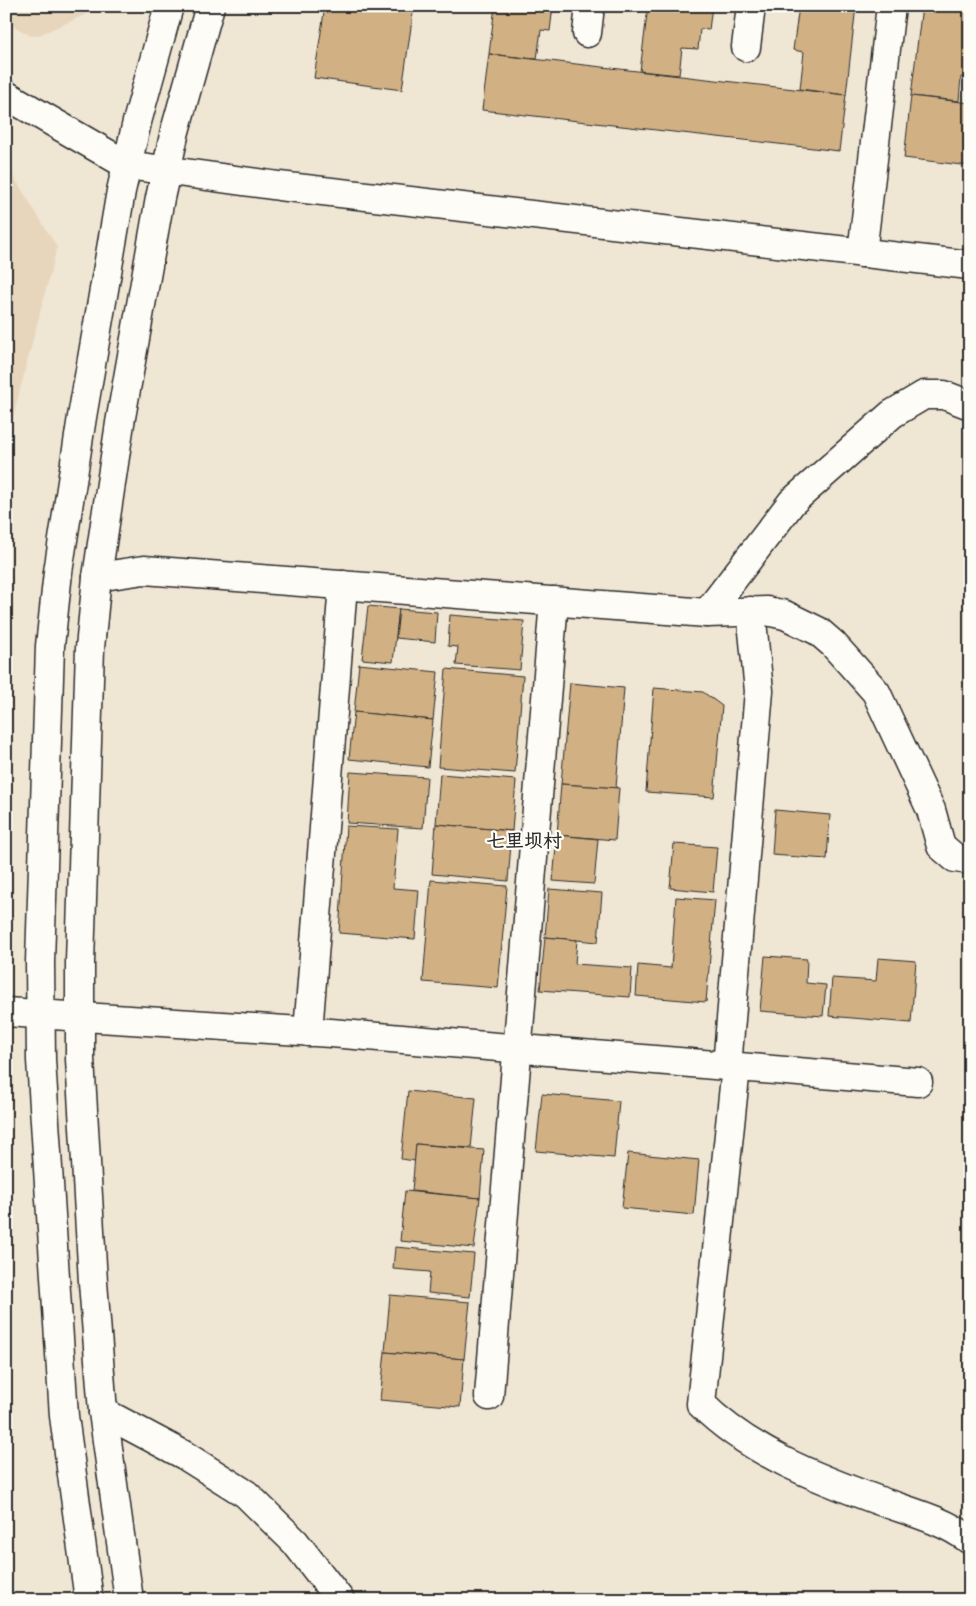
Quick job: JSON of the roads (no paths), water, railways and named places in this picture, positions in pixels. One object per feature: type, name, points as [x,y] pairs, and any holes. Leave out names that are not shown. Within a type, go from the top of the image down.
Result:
[{"type":"street","points":[[89,1600],[64,1416],[41,1060],[40,1015],[50,646],[58,572],[82,417],[127,165],[169,6]]},
{"type":"street","points":[[128,1600],[103,1412],[92,1272],[80,1059],[90,648],[97,577],[120,423],[166,170],[210,6]]},
{"type":"street","points":[[587,33],[590,6]]},
{"type":"street","points":[[746,47],[751,6]]},
{"type":"street","points":[[862,253],[891,6]]},
{"type":"street","points":[[6,95],[127,165],[279,186],[970,265]]},
{"type":"street","points":[[707,613],[792,502],[892,414],[924,395],[944,395],[970,405]]},
{"type":"street","points":[[97,577],[144,570],[707,613],[767,611],[785,615],[818,631],[833,644],[876,692],[931,810],[941,846],[955,858],[970,860]]},
{"type":"street","points":[[308,1032],[343,585]]},
{"type":"street","points":[[488,1396],[554,601]]},
{"type":"street","points":[[751,611],[759,691],[731,1067],[702,1404],[722,1424],[778,1458],[876,1499],[948,1526],[970,1540]]},
{"type":"street","points":[[6,1012],[308,1032],[918,1082]]},
{"type":"street","points":[[103,1412],[184,1455],[246,1494],[295,1542],[340,1600]]},
{"type":"district","name":"七里坝村","points":[[524,840]]}]
